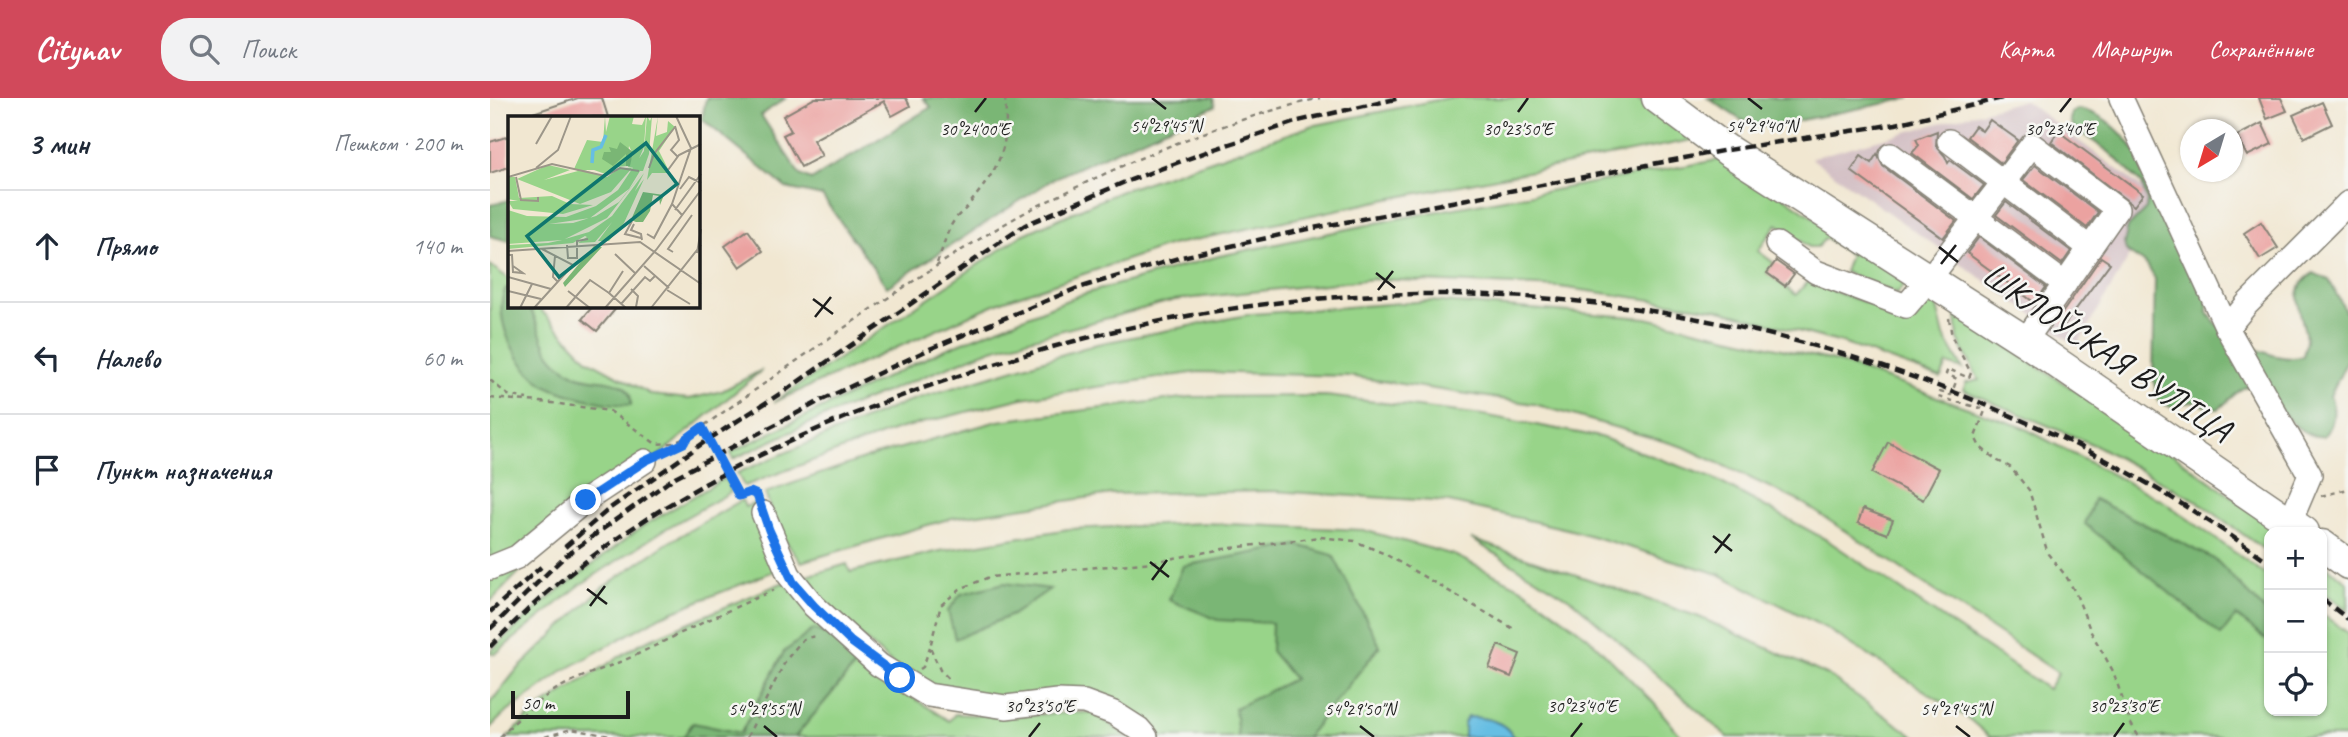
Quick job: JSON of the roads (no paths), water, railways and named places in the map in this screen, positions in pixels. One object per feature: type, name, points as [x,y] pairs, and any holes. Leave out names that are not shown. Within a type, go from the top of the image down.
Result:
[{"type":"main road","name":"ШКЛОЎСКАЯ ВУЛІЦА","points":[[1657,98],[1727,150],[2025,341],[2297,527]]},
{"type":"main road","points":[[2327,549],[2348,564]]},
{"type":"street","points":[[2121,98],[2227,328],[2310,475],[2297,527]]},
{"type":"street","points":[[1950,141],[2090,248]]},
{"type":"street","points":[[1777,244],[1816,272],[1906,306],[1940,287],[1976,219],[2032,145],[2117,209],[2025,341]]},
{"type":"street","points":[[1891,155],[2065,284]]},
{"type":"street","points":[[2227,328],[2247,304],[2348,203]]},
{"type":"street","points":[[490,568],[517,557],[586,500],[645,461]]},
{"type":"street","points":[[763,513],[793,582],[839,629],[880,665],[928,695],[1006,708],[1057,701],[1084,702],[1114,713],[1139,729],[1146,737]]},
{"type":"water","points":[[1467,717],[1487,719],[1500,724],[1513,737],[1464,737]]},
{"type":"railway","points":[[565,547],[609,509],[1025,225],[1125,182],[1209,151],[1298,121],[1400,98]]},
{"type":"railway","points":[[490,629],[564,557],[675,477],[822,400],[932,348],[1075,289],[1182,257],[1298,231],[1727,150],[1896,124],[2002,98]]},
{"type":"railway","points":[[490,647],[534,604],[631,529],[683,496],[737,467],[850,416],[973,371],[1108,333],[1177,318],[1281,302],[1386,295],[1491,295],[1596,303],[1700,319],[1802,343],[1902,373],[2067,440],[2158,489],[2264,559]]},
{"type":"railway","points":[[490,612],[541,567]]},
{"type":"railway","points":[[2327,603],[2348,619]]}]
